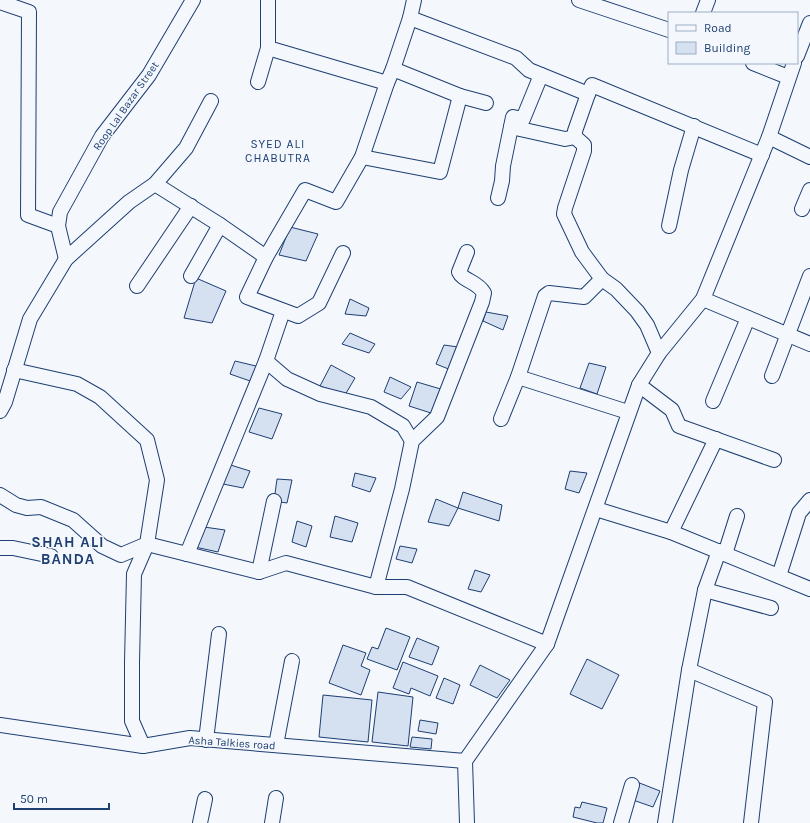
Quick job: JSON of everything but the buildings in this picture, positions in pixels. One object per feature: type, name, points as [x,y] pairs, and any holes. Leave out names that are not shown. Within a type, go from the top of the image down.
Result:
[{"type":"street","name":"Roop Lal Bazar Street","points":[[66,259],[58,226],[60,212],[102,136],[149,76],[193,0]]},
{"type":"street","points":[[258,82],[268,48],[268,0]]},
{"type":"street","points":[[343,253],[319,303],[298,316],[247,297],[266,257],[305,190],[336,202],[362,157],[410,18],[414,0]]},
{"type":"street","points":[[579,0],[668,30]]},
{"type":"street","points":[[703,12],[708,0]]},
{"type":"street","points":[[0,2],[29,12],[28,216],[58,226]]},
{"type":"street","points":[[410,18],[516,58],[529,70],[588,94]]},
{"type":"street","points":[[798,53],[810,23]]},
{"type":"street","points":[[268,48],[387,83]]},
{"type":"street","points":[[756,64],[788,77]]},
{"type":"street","points":[[467,823],[465,761],[547,644],[596,509],[628,412],[639,385],[659,353],[703,299],[769,138],[794,64]]},
{"type":"street","points":[[393,69],[460,96],[486,103]]},
{"type":"street","points":[[498,198],[513,117],[523,119],[541,75]]},
{"type":"street","points":[[659,353],[647,325],[637,311],[616,289],[602,279],[582,252],[564,214],[584,152],[584,145],[575,137],[575,131],[592,85],[762,155]]},
{"type":"street","points":[[362,157],[440,172],[460,96]]},
{"type":"street","points":[[0,411],[5,402],[30,319],[66,259],[129,202],[155,184],[186,148],[211,101]]},
{"type":"street","points":[[668,226],[681,170],[694,126]]},
{"type":"street","points":[[511,127],[565,140],[575,137]]},
{"type":"street","points":[[769,138],[810,157]]},
{"type":"street","points":[[155,184],[220,224],[266,257]]},
{"type":"street","points":[[802,209],[810,190]]},
{"type":"street","points":[[137,286],[191,206]]},
{"type":"street","points":[[191,276],[220,224]]},
{"type":"street","points":[[376,587],[402,489],[412,441],[437,418],[482,302],[484,293],[480,286],[461,276],[459,272],[467,252]]},
{"type":"street","points":[[772,376],[810,276]]},
{"type":"street","points":[[502,419],[546,294],[549,293],[584,297],[602,279]]},
{"type":"street","points":[[703,299],[810,344]]},
{"type":"street","points":[[187,554],[266,361],[282,311]]},
{"type":"street","points":[[713,401],[748,318]]},
{"type":"street","points":[[266,361],[287,379],[320,394],[371,407],[403,426],[412,441]]},
{"type":"street","points":[[14,370],[77,384],[100,397],[147,440],[157,480],[147,544],[134,574],[132,601],[132,721],[143,746]]},
{"type":"street","points":[[518,377],[628,412]]},
{"type":"street","points":[[639,385],[672,410],[679,426],[774,460]]},
{"type":"street","points":[[671,532],[716,439]]},
{"type":"street","points":[[0,495],[16,505],[27,508],[41,507],[73,520],[102,546],[121,555],[147,544],[259,572],[286,563],[376,587],[407,587],[547,644]]},
{"type":"street","points":[[778,576],[799,513],[810,500]]},
{"type":"street","points":[[259,572],[274,501]]},
{"type":"street","points":[[596,509],[671,532],[778,576],[809,587]]},
{"type":"street","points":[[665,823],[689,670],[704,590],[737,516]]},
{"type":"street","points":[[0,548],[13,548],[52,556]]},
{"type":"street","points":[[704,590],[771,608]]},
{"type":"street","points":[[206,740],[220,634]]},
{"type":"street","points":[[276,745],[292,661]]},
{"type":"street","points":[[689,670],[765,702],[751,823]]},
{"type":"street","name":"Asha Talkies road","points":[[0,725],[143,746],[190,738],[465,761]]},
{"type":"street","points":[[621,823],[632,785]]},
{"type":"street","points":[[272,823],[276,798]]},
{"type":"street","points":[[200,823],[205,799]]},
{"type":"district","name":"SYED ALI CHABUTRA","points":[[278,151]]},
{"type":"district","name":"SHAH ALI BANDA","points":[[68,550]]}]
